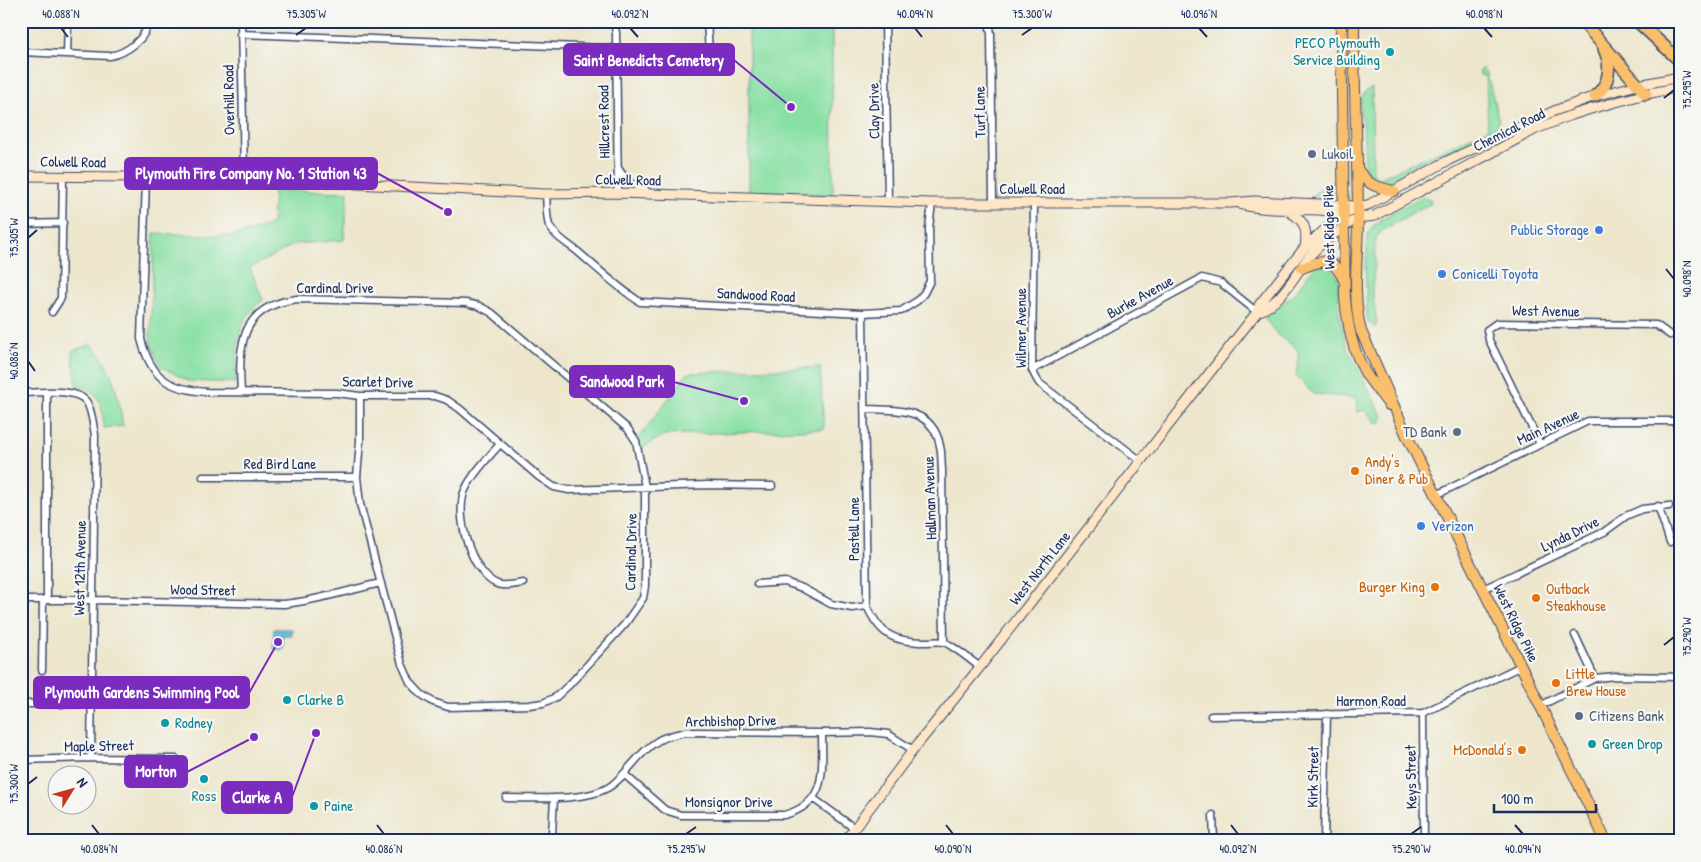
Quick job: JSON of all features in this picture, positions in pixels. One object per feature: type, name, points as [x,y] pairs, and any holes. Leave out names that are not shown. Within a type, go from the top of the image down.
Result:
[{"type":"highway","points":[[1582,21],[1642,89]]},
{"type":"highway","points":[[1636,21],[1680,61]]},
{"type":"highway","points":[[1595,96],[1608,81],[1607,57],[1600,41]]},
{"type":"main road","name":"West Ridge Pike","points":[[1341,21],[1345,299],[1348,326],[1353,347],[1366,374],[1399,418]]},
{"type":"main road","name":"West Ridge Pike","points":[[1354,21],[1358,207],[1358,320],[1367,347],[1399,418],[1606,841]]},
{"type":"main road","name":"Chemical Road","points":[[1358,218],[1374,216],[1536,129],[1642,89],[1680,78]]},
{"type":"main road","name":"Chemical Road","points":[[1358,207],[1370,204],[1447,161],[1554,111],[1595,96],[1642,89],[1680,87]]},
{"type":"main road","points":[[1356,169],[1368,184],[1394,190]]},
{"type":"main road","name":"Colwell Road","points":[[21,176],[244,178],[546,194],[618,193],[932,203],[1234,203],[1254,201],[1344,209]]},
{"type":"main road","name":"Colwell Road","points":[[1234,203],[1253,208],[1344,209]]},
{"type":"main road","name":"West North Lane","points":[[845,841],[913,750],[1257,312],[1259,305],[1304,247],[1344,209],[1358,207]]},
{"type":"main road","points":[[1284,209],[1296,216],[1304,226],[1307,236],[1304,247]]},
{"type":"main road","points":[[1344,209],[1358,218]]},
{"type":"main road","name":"West North Lane","points":[[1257,312],[1266,309],[1285,290],[1312,254],[1358,218]]},
{"type":"main road","points":[[1302,268],[1321,261],[1327,261],[1336,266],[1345,281]]},
{"type":"street","points":[[67,54],[68,21]]},
{"type":"street","points":[[21,52],[110,56],[119,54],[137,42],[148,25],[148,21]]},
{"type":"street","name":"Overhill Road","points":[[241,21],[244,178]]},
{"type":"street","name":"Hillcrest Road","points":[[614,21],[616,32],[618,193]]},
{"type":"street","points":[[240,34],[709,52],[708,21]]},
{"type":"street","name":"Clay Drive","points":[[885,21],[888,201]]},
{"type":"street","name":"Turf Lane","points":[[989,21],[991,34],[993,202]]},
{"type":"street","points":[[618,168],[627,181],[643,187],[651,194]]},
{"type":"street","points":[[52,312],[61,298],[62,176]]},
{"type":"street","name":"Scarlet Drive","points":[[146,178],[141,340],[150,366],[158,377],[168,383],[191,391],[337,393],[360,396],[435,396],[448,400],[539,477],[554,486],[568,490],[772,486]]},
{"type":"street","name":"Sandwood Road","points":[[546,194],[549,226],[563,241],[640,302],[863,313],[901,311],[909,307],[924,293],[930,281],[932,203]]},
{"type":"street","name":"Wilmer Avenue","points":[[1034,203],[1032,370],[1039,382],[1141,461]]},
{"type":"street","points":[[21,224],[63,223]]},
{"type":"street","name":"Burke Avenue","points":[[1032,370],[1202,278],[1221,283],[1257,312]]},
{"type":"street","name":"Cardinal Drive","points":[[241,392],[239,362],[242,343],[247,330],[256,316],[280,301],[297,299],[466,303],[479,306],[492,313],[628,429],[636,441],[645,487],[645,586],[643,598],[625,624],[585,670],[556,697],[543,703],[529,705],[448,707],[433,702],[421,694],[410,682],[402,664],[360,504],[357,477],[360,442],[360,396]]},
{"type":"street","name":"Pastell Lane","points":[[863,313],[867,606],[872,618],[881,631],[892,638],[911,642],[944,642]]},
{"type":"street","name":"West Avenue","points":[[1540,444],[1488,340],[1487,330],[1490,327],[1497,323],[1656,326],[1670,335]]},
{"type":"street","name":"West 12th Avenue","points":[[47,393],[68,392],[77,394],[86,401],[95,435],[91,758]]},
{"type":"street","points":[[21,393],[47,393],[45,600],[42,670]]},
{"type":"street","name":"Hallman Avenue","points":[[865,409],[901,410],[915,413],[926,420],[936,431],[940,445],[942,469],[944,642]]},
{"type":"street","name":"Main Avenue","points":[[1436,495],[1588,421],[1680,421]]},
{"type":"street","points":[[500,444],[471,479],[464,491],[461,516],[472,557],[477,567],[487,579],[499,586],[523,583]]},
{"type":"street","name":"Red Bird Lane","points":[[203,476],[357,477]]},
{"type":"street","points":[[1658,506],[1670,542]]},
{"type":"street","name":"Lynda Drive","points":[[1483,589],[1604,532],[1626,516],[1642,509],[1670,506]]},
{"type":"street","points":[[757,584],[785,582],[802,588],[831,604],[852,608],[867,606]]},
{"type":"street","name":"Wood Street","points":[[21,600],[284,604],[304,602],[382,583]]},
{"type":"street","points":[[1575,635],[1595,678]]},
{"type":"street","points":[[944,642],[980,667]]},
{"type":"street","name":"Harmon Road","points":[[1211,716],[1422,713],[1521,666]]},
{"type":"street","points":[[1540,706],[1595,678],[1616,676],[1680,677]]},
{"type":"street","points":[[21,704],[91,704]]},
{"type":"street","name":"Keys Street","points":[[1422,713],[1424,841]]},
{"type":"street","name":"Kirk Street","points":[[1324,841],[1327,714]]},
{"type":"street","name":"Archbishop Drive","points":[[506,798],[554,798],[590,795],[600,792],[612,786],[656,742],[685,732],[870,732],[888,734],[913,750]]},
{"type":"street","points":[[822,733],[822,776],[814,799],[854,828]]},
{"type":"street","name":"Maple Street","points":[[21,760],[176,758]]},
{"type":"street","name":"Monsignor Drive","points":[[624,774],[665,810],[681,815],[784,815],[800,809],[814,799]]},
{"type":"street","points":[[554,798],[552,834],[555,841]]},
{"type":"street","points":[[1213,815],[1214,841]]},
{"type":"green space","points":[[749,21],[832,21],[833,194],[749,193]]},
{"type":"green space","points":[[1482,68],[1487,73],[1499,121],[1497,131],[1473,143],[1439,155],[1391,180],[1378,183],[1368,175],[1365,163],[1363,121],[1360,106],[1362,97],[1367,91],[1372,88],[1373,171],[1375,177],[1380,178],[1488,129],[1486,76],[1480,75]]},
{"type":"green space","points":[[1333,180],[1333,184],[1322,197],[1310,197]]},
{"type":"green space","points":[[274,190],[348,192],[344,240],[295,244],[250,268],[263,300],[247,317],[242,327],[237,348],[236,383],[188,381],[160,366],[150,341],[154,233],[228,236],[249,232],[272,223]]},
{"type":"green space","points":[[1423,196],[1430,199],[1431,204],[1388,227],[1375,239],[1372,289],[1377,325],[1375,327],[1369,323],[1367,317],[1365,262],[1368,235],[1373,226],[1380,222],[1379,220]]},
{"type":"green space","points":[[1322,265],[1331,267],[1338,278],[1339,314],[1347,347],[1383,417],[1382,421],[1377,424],[1365,410],[1357,412],[1358,401],[1354,398],[1313,394],[1296,375],[1299,358],[1298,350],[1277,334],[1264,318],[1293,295],[1312,270]]},
{"type":"green space","points":[[91,344],[105,362],[114,382],[123,426],[104,428],[101,407],[96,395],[85,388],[77,387],[72,351]]},
{"type":"green space","points":[[820,367],[824,429],[664,435],[639,450],[636,441],[688,373]]},
{"type":"water","points":[[274,629],[292,629],[292,635],[283,635],[283,650],[273,649]]},
{"type":"place","name":"PECO Plymouth Service Building","points":[[1390,52]]},
{"type":"place","name":"Saint Benedicts Cemetery","points":[[791,107]]},
{"type":"place","name":"Lukoil","points":[[1312,154]]},
{"type":"place","name":"Plymouth Fire Company No. 1 Station 43","points":[[448,212]]},
{"type":"place","name":"Public Storage","points":[[1599,230]]},
{"type":"place","name":"Conicelli Toyota","points":[[1442,274]]},
{"type":"place","name":"Sandwood Park","points":[[744,401]]},
{"type":"place","name":"TD Bank","points":[[1457,432]]},
{"type":"place","name":"Andy's Diner & Pub","points":[[1355,471]]},
{"type":"place","name":"Verizon","points":[[1421,526]]},
{"type":"place","name":"Burger King","points":[[1435,587]]},
{"type":"place","name":"Outback Steakhouse","points":[[1536,598]]},
{"type":"place","name":"Plymouth Gardens Swimming Pool","points":[[278,642]]},
{"type":"place","name":"Little Brew House","points":[[1556,683]]},
{"type":"place","name":"Clarke B","points":[[287,700]]},
{"type":"place","name":"Citizens Bank","points":[[1579,716]]},
{"type":"place","name":"Rodney","points":[[165,723]]},
{"type":"place","name":"Clarke A","points":[[316,733]]},
{"type":"place","name":"Morton","points":[[254,737]]},
{"type":"place","name":"Green Drop","points":[[1592,744]]},
{"type":"place","name":"McDonald's","points":[[1522,750]]},
{"type":"place","name":"Ross","points":[[204,779]]},
{"type":"place","name":"Paine","points":[[314,806]]}]
